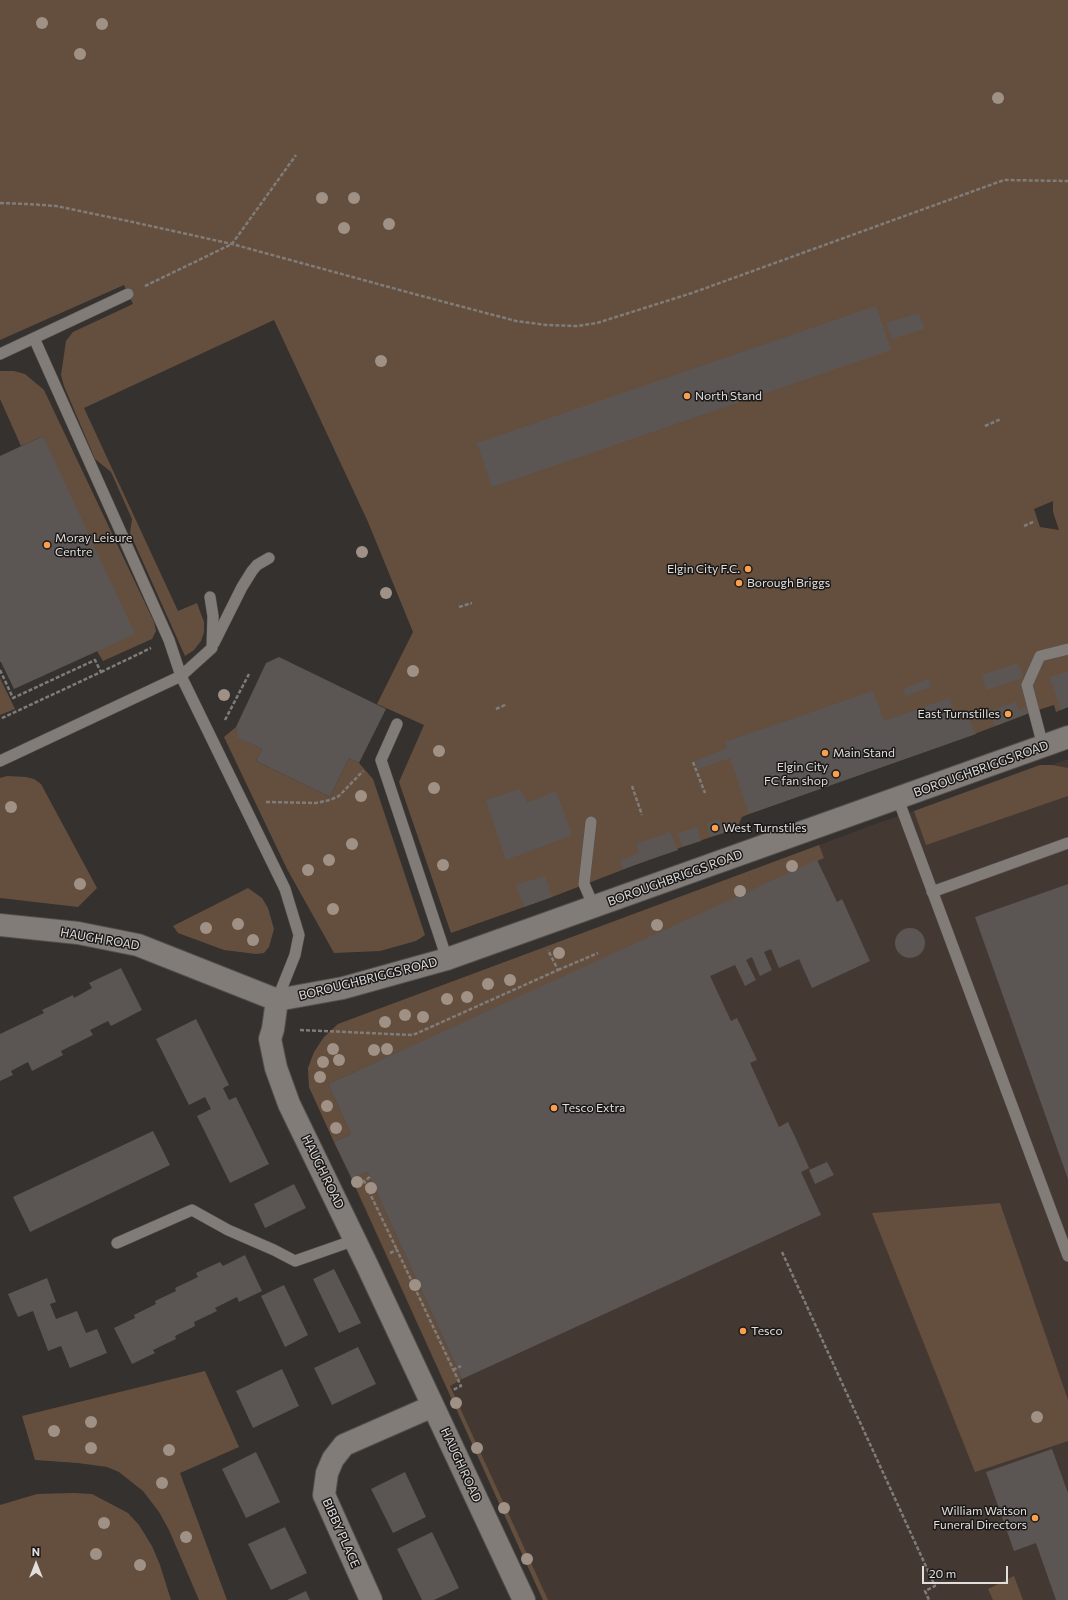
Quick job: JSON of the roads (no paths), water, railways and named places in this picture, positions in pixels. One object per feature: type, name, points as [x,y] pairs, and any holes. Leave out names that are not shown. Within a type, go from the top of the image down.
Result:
[{"type":"street","name":"BOROUGHBRIGGS ROAD","points":[[277,1000],[343,988],[447,959],[1068,738]]},
{"type":"street","name":"HAUGH ROAD","points":[[0,925],[78,934],[138,945],[277,1000],[270,1039],[276,1068],[290,1104],[524,1600]]},
{"type":"street","name":"BIBBY PLACE","points":[[371,1600],[324,1495],[327,1473],[333,1459],[344,1445],[433,1406]]},
{"type":"lane","points":[[0,354],[128,294]]},
{"type":"lane","points":[[34,338],[169,640],[180,676],[285,890],[299,935],[295,956],[277,1000]]},
{"type":"lane","points":[[0,761],[180,676],[212,648],[242,587],[252,571],[257,565],[269,558]]},
{"type":"lane","points":[[210,597],[213,616],[212,648]]},
{"type":"lane","points":[[1043,746],[1027,685],[1040,656],[1068,649]]},
{"type":"lane","points":[[397,724],[381,760],[447,959]]},
{"type":"lane","points":[[898,799],[1068,1256]]},
{"type":"lane","points":[[591,822],[584,884],[594,907]]},
{"type":"lane","points":[[932,892],[1068,843]]},
{"type":"lane","points":[[117,1243],[192,1210],[228,1230],[295,1261],[355,1240]]},
{"type":"place","name":"North Stand","points":[[687,396]]},
{"type":"place","name":"Moray Leisure Centre","points":[[47,545]]},
{"type":"place","name":"Elgin City F.C.","points":[[748,569]]},
{"type":"place","name":"Borough Briggs","points":[[739,583]]},
{"type":"place","name":"East Turnstilles","points":[[1008,714]]},
{"type":"place","name":"Main Stand","points":[[825,753]]},
{"type":"place","name":"Elgin City FC fan shop","points":[[836,774]]},
{"type":"place","name":"West Turnstiles","points":[[715,828]]},
{"type":"place","name":"Tesco Extra","points":[[554,1108]]},
{"type":"place","name":"Tesco","points":[[743,1331]]},
{"type":"place","name":"William Watson Funeral Directors","points":[[1035,1518]]}]
